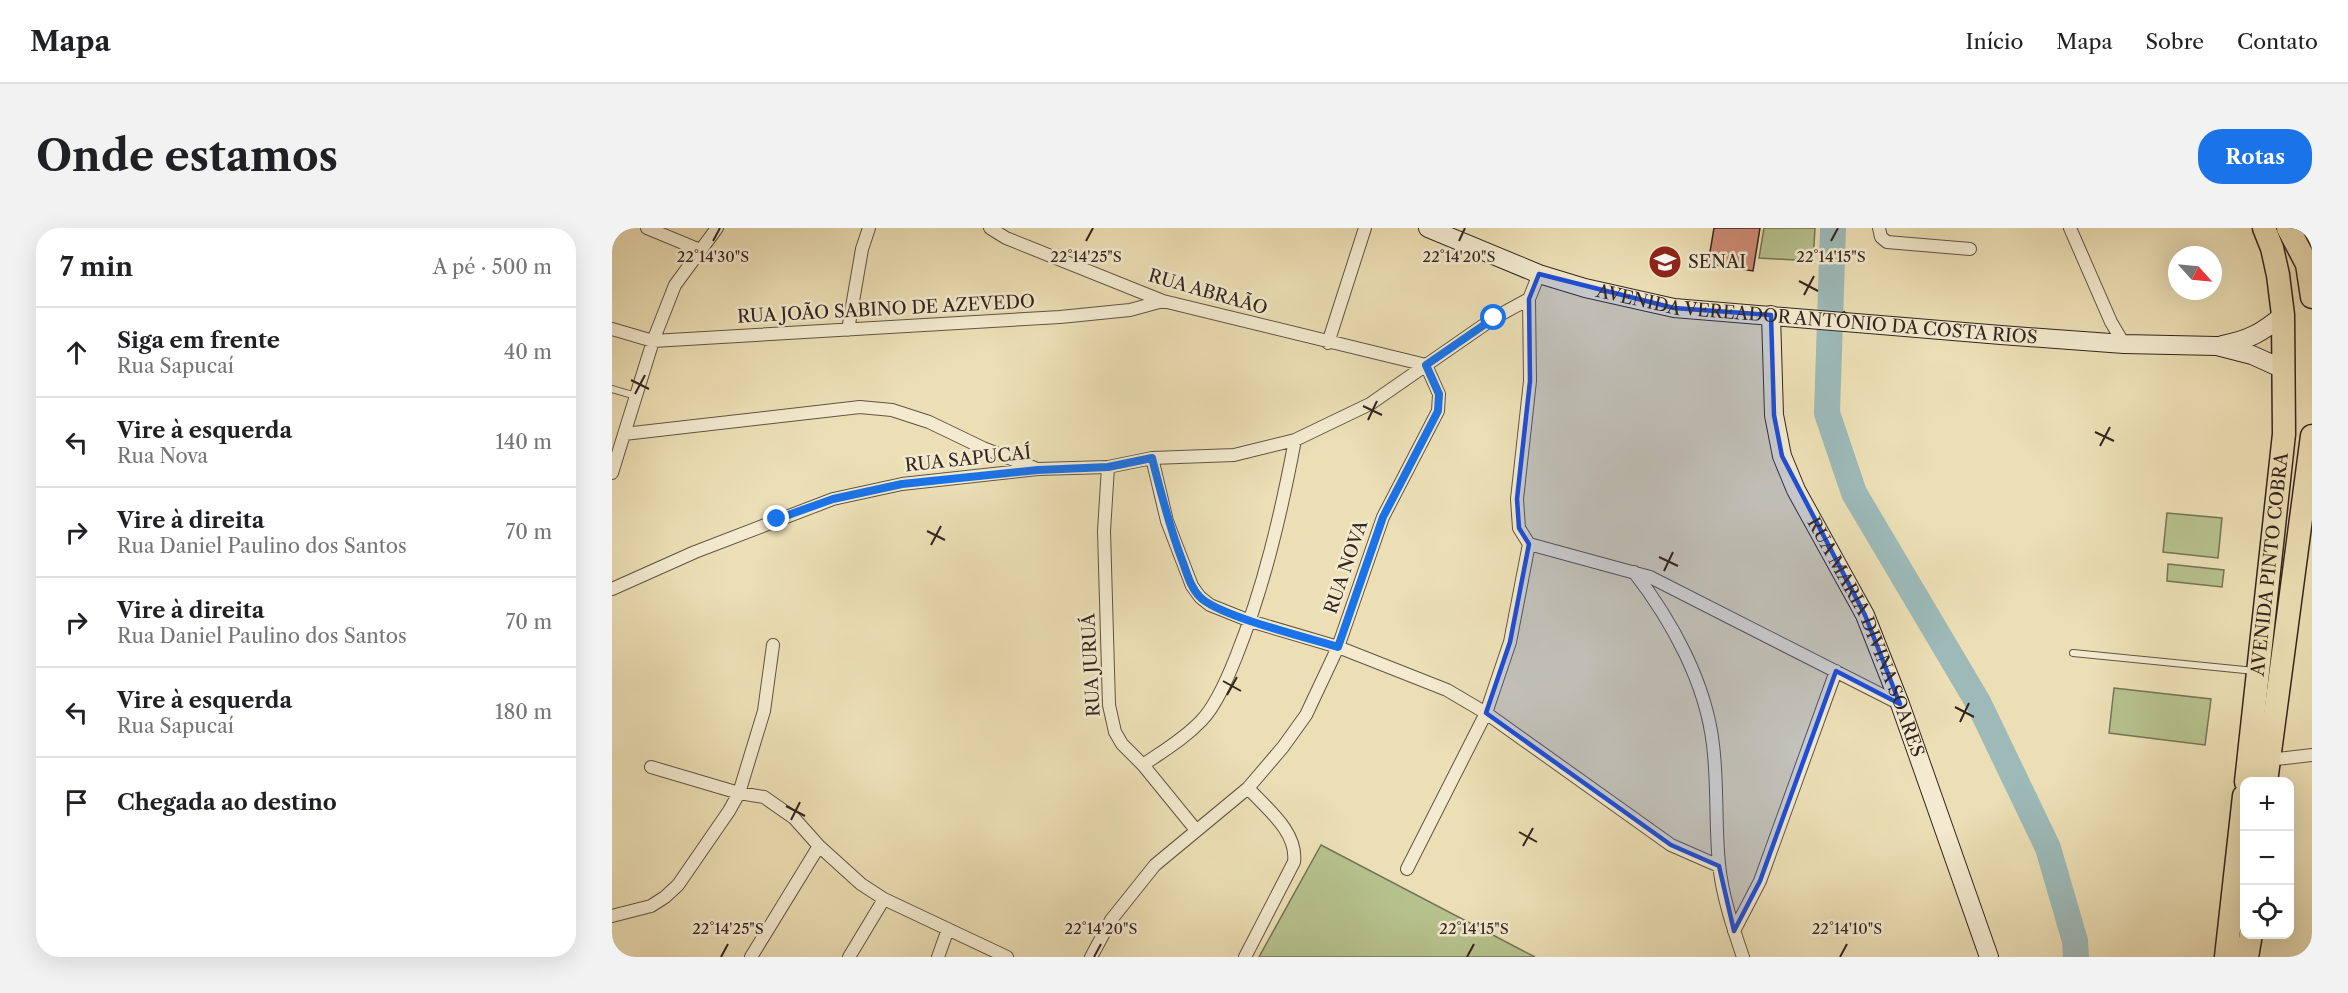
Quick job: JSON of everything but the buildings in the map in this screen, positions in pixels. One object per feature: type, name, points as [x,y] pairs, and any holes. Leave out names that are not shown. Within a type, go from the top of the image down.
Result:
[{"type":"highway","name":"AVENIDA PINTO COBRA","points":[[2247,777],[2284,434],[2283,315],[2278,275],[2272,248],[2264,228]]},
{"type":"highway","points":[[2288,228],[2309,267],[2312,297]]},
{"type":"highway","name":"AVENIDA PINTO COBRA","points":[[2267,771],[2312,436]]},
{"type":"highway","points":[[2265,610],[2272,623],[2286,627]]},
{"type":"highway","points":[[2226,957],[2240,831]]},
{"type":"highway","points":[[2247,957],[2250,939]]},
{"type":"main road","name":"AVENIDA VEREADOR ANTÔNIO DA COSTA RIOS","points":[[1428,228],[1539,274],[1585,288],[1674,308],[2124,344],[2217,346],[2252,355],[2283,358]]},
{"type":"main road","name":"RUA MARIA DIVINA SOARES","points":[[1771,315],[1774,415],[1782,456],[1796,490],[1865,615],[1900,704],[1989,957]]},
{"type":"main road","name":"AVENIDA VEREADOR ANTÔNIO DA COSTA RIOS","points":[[2217,346],[2250,338],[2265,330],[2283,315]]},
{"type":"street","points":[[647,228],[700,250]]},
{"type":"street","points":[[612,473],[619,438],[675,285],[717,228]]},
{"type":"street","points":[[848,330],[862,249],[869,228]]},
{"type":"street","name":"RUA ABRAÃO","points":[[990,228],[1006,238],[1163,301],[1426,365]]},
{"type":"street","points":[[1328,343],[1365,228]]},
{"type":"street","points":[[1879,228],[1881,237],[1887,242],[1970,249]]},
{"type":"street","points":[[2070,228],[2111,322],[2124,344]]},
{"type":"street","points":[[1407,869],[1486,713],[1510,642],[1529,544],[1519,528],[1517,507],[1530,381],[1529,299],[1539,274]]},
{"type":"street","name":"RUA SAPUCAÍ","points":[[612,589],[695,552],[833,499],[902,484],[1038,470],[1108,467],[1152,458],[1234,455],[1295,440],[1370,404],[1494,318],[1529,299]]},
{"type":"street","name":"RUA JOÃO SABINO DE AZEVEDO","points":[[612,329],[653,341],[1060,317],[1130,309],[1163,301]]},
{"type":"street","name":"RUA NOVA","points":[[1091,957],[1111,920],[1155,866],[1248,788],[1284,747],[1306,715],[1338,647],[1383,517],[1438,411],[1439,394],[1426,365]]},
{"type":"street","points":[[619,438],[860,407],[892,410],[929,422],[983,448],[1038,470]]},
{"type":"street","points":[[1143,765],[1178,741],[1203,720],[1227,680],[1250,621],[1279,524],[1295,440]]},
{"type":"street","points":[[1152,458],[1167,521],[1192,586],[1210,605],[1250,621],[1338,647],[1447,690],[1486,713],[1671,845],[1719,866]]},
{"type":"street","name":"RUA JURUÁ","points":[[1108,467],[1104,531],[1109,705],[1115,732],[1122,744],[1143,765],[1196,830]]},
{"type":"street","points":[[1529,544],[1650,577],[1900,704]]},
{"type":"street","points":[[1634,572],[1656,601],[1677,639],[1701,692],[1713,744],[1719,866],[1734,932],[1743,957]]},
{"type":"street","points":[[612,916],[651,906],[678,885],[739,793],[764,711],[773,645]]},
{"type":"street","points":[[1734,932],[1760,881],[1836,671]]},
{"type":"street","points":[[2267,771],[2312,755]]},
{"type":"street","points":[[651,767],[739,793],[764,797],[794,818],[819,846],[861,884],[884,898],[1007,957]]},
{"type":"street","points":[[1245,957],[1294,862],[1295,851],[1288,833],[1248,788]]},
{"type":"street","points":[[751,957],[819,846]]},
{"type":"street","points":[[849,957],[884,898]]},
{"type":"street","points":[[938,957],[948,929]]},
{"type":"lane","points":[[612,389],[636,396]]},
{"type":"lane","points":[[2073,653],[2258,671]]},
{"type":"highlighted area","points":[[1539,274],[1674,308],[1771,315],[1774,415],[1782,456],[1865,615],[1900,704],[1836,671],[1760,881],[1734,931],[1719,866],[1671,845],[1486,713],[1510,642],[1529,544],[1519,528],[1517,499],[1530,381],[1529,299]]},
{"type":"green space","points":[[1764,228],[1815,228],[1813,261],[1759,258]]},
{"type":"green space","points":[[2167,513],[2222,518],[2218,558],[2163,552]]},
{"type":"green space","points":[[2168,564],[2224,570],[2222,587],[2167,581]]},
{"type":"green space","points":[[2114,688],[2211,699],[2205,745],[2109,733]]},
{"type":"green space","points":[[1321,845],[1535,957],[1259,957]]},
{"type":"waterway","points":[[1833,228],[1827,413],[1854,493],[1979,704],[2048,848],[2075,941],[2076,957]]},
{"type":"place","name":"SENAI","points":[[1665,262]]},
{"type":"route","points":[[777,519],[833,499],[902,484],[1038,470],[1108,467],[1152,458],[1167,521],[1192,586],[1200,597],[1210,605],[1250,621],[1338,647],[1383,517],[1438,411],[1439,394],[1426,365],[1494,318]]}]
